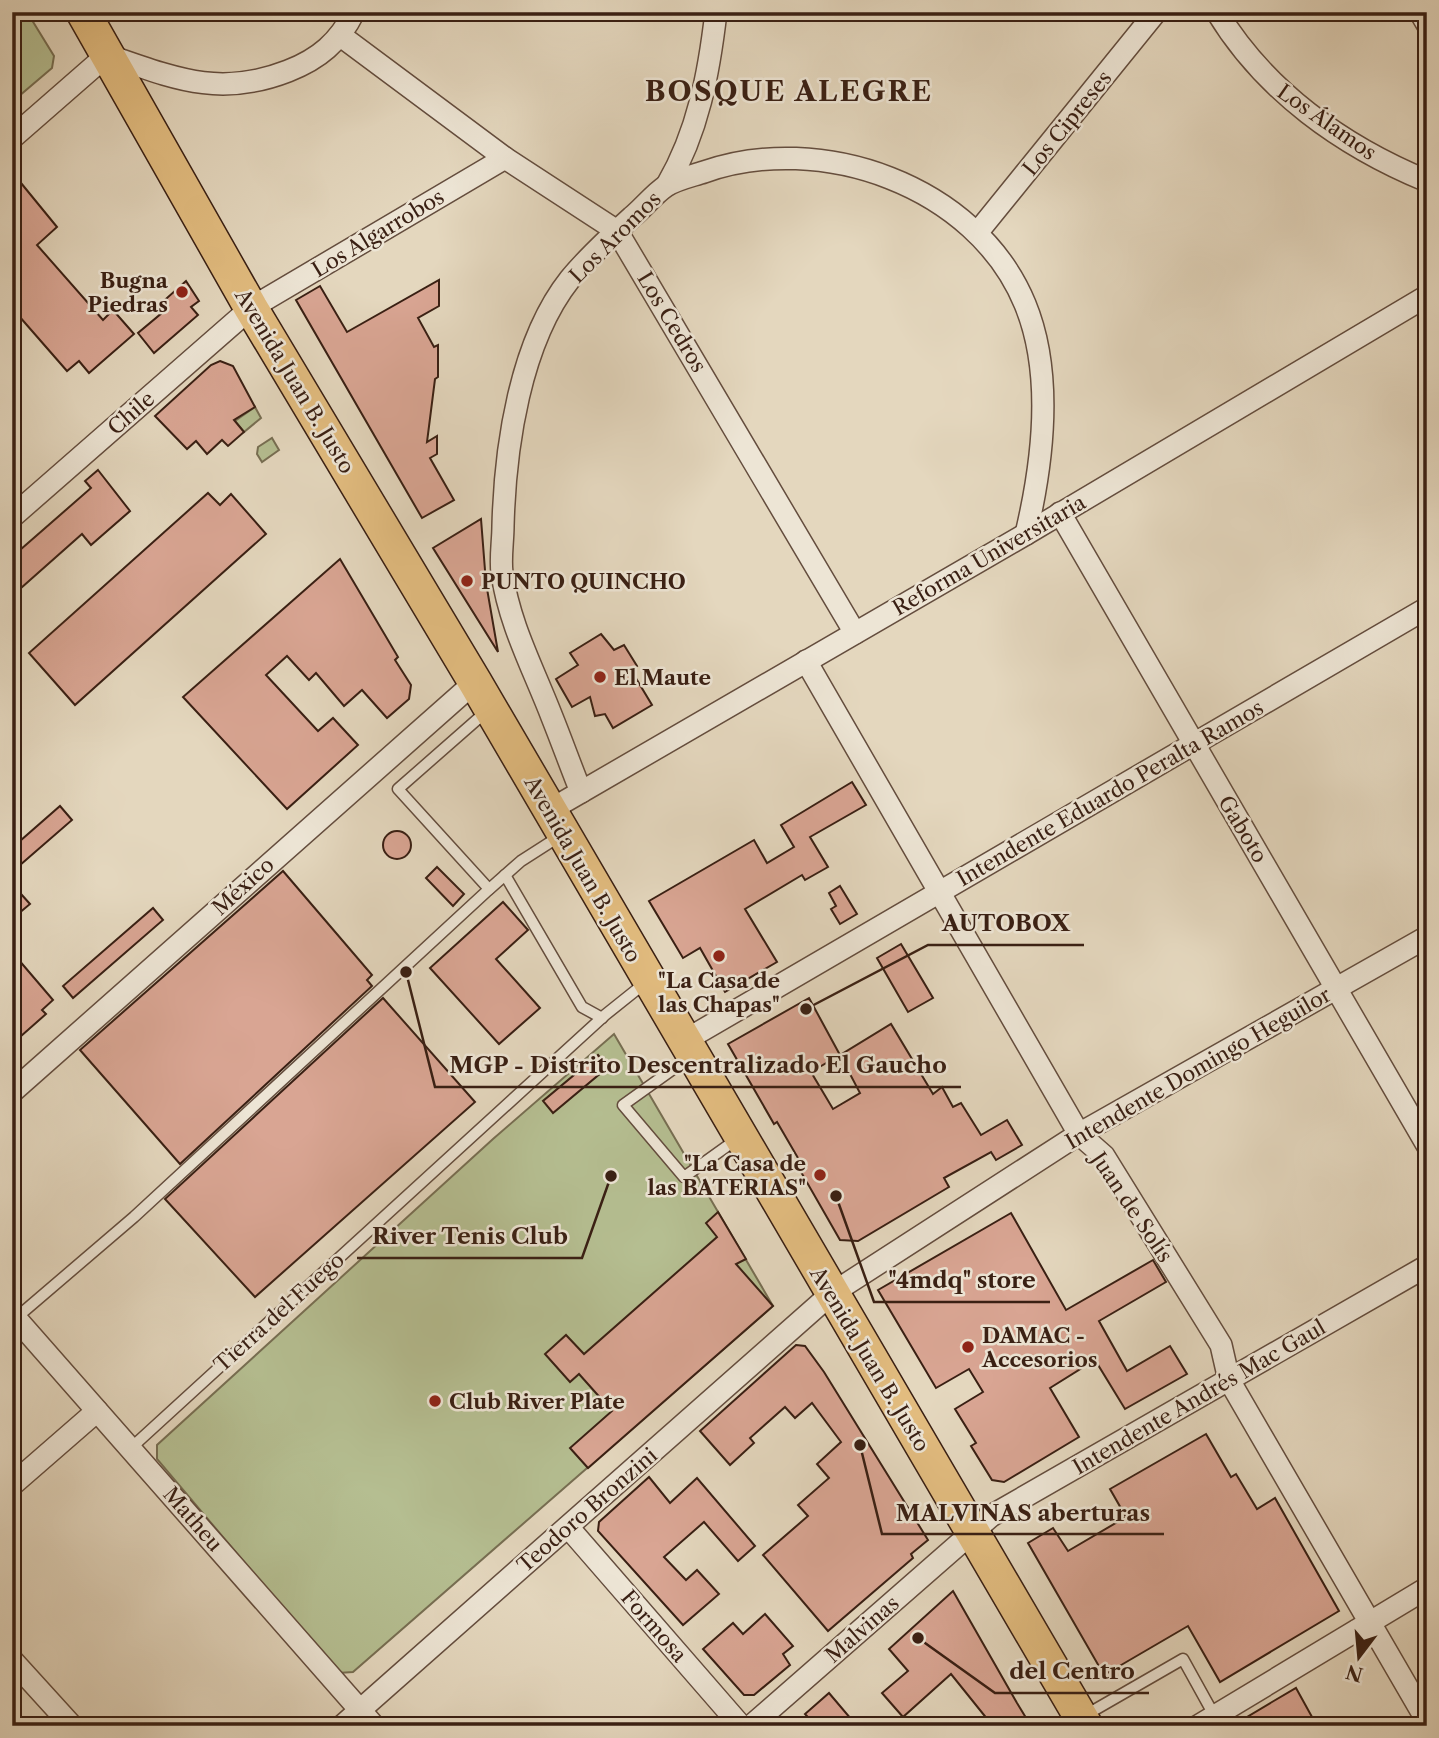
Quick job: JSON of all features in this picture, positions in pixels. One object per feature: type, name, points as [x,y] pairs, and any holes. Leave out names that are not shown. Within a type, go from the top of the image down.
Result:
[{"type":"main road","name":"Avenida Juan B. Justo","points":[[83,12],[251,308],[482,695],[1083,1722]]},
{"type":"street","points":[[12,138],[107,55],[156,72],[200,83],[257,83],[301,66],[332,46],[341,36],[354,12]]},
{"type":"street","points":[[667,186],[693,131],[712,50],[716,12]]},
{"type":"street","name":"Los Cipreses","points":[[977,233],[1156,12]]},
{"type":"street","name":"Los Álamos","points":[[1217,12],[1253,64],[1281,92],[1346,139],[1390,166],[1427,181]]},
{"type":"street","points":[[1420,12],[1427,24]]},
{"type":"street","name":"Los Cedros","points":[[341,36],[505,158],[617,231],[855,633]]},
{"type":"street","name":"Los Aromos","points":[[580,792],[509,607],[502,570],[505,480],[511,429],[550,312],[570,279],[617,231],[667,186],[723,165],[765,157],[808,157],[861,167],[911,189],[945,208],[977,233],[1004,265],[1026,304],[1038,349],[1042,441],[1035,496],[1026,534]]},
{"type":"street","name":"Los Algarrobos","points":[[251,308],[505,158]]},
{"type":"street","name":"Reforma Universitaria","points":[[556,822],[580,792],[1026,534],[1427,296]]},
{"type":"street","name":"Chile","points":[[12,517],[251,308]]},
{"type":"street","name":"Gaboto","points":[[1060,513],[1427,1145]]},
{"type":"street","name":"Intendente Eduardo Peralta Ramos","points":[[688,1048],[941,892],[1427,608]]},
{"type":"street","name":"Juan de Solís","points":[[806,662],[1079,1134],[1104,1156],[1221,1345],[1229,1380],[1427,1721]]},
{"type":"street","name":"México","points":[[12,1093],[482,695]]},
{"type":"street","name":"Intendente Domingo Heguilor","points":[[831,1294],[1079,1134],[1427,937]]},
{"type":"street","name":"Intendente Andrés Mac Gaul","points":[[972,1532],[992,1516],[1427,1266]]},
{"type":"street","name":"Teodoro Bronzini","points":[[342,1726],[367,1718],[568,1527],[831,1294]]},
{"type":"street","name":"Matheu","points":[[14,1316],[367,1718]]},
{"type":"street","points":[[12,1485],[97,1410]]},
{"type":"street","name":"Formosa","points":[[568,1527],[741,1726]]},
{"type":"street","name":"Malvinas","points":[[751,1726],[972,1532]]},
{"type":"street","points":[[1206,1720],[1427,1588]]},
{"type":"street","points":[[12,1660],[72,1726]]},
{"type":"lane","points":[[482,695],[398,789],[489,889]]},
{"type":"lane","points":[[14,1316],[134,1217],[505,875],[556,822]]},
{"type":"lane","points":[[505,875],[582,1007],[602,1018]]},
{"type":"lane","name":"Tierra del Fuego","points":[[131,1448],[602,1018],[648,981]]},
{"type":"lane","points":[[688,1048],[623,1105],[684,1177],[739,1138]]},
{"type":"lane","points":[[1083,1722],[1183,1659],[1206,1720]]},
{"type":"green space","points":[[12,12],[27,12],[54,56],[52,68],[12,102]]},
{"type":"green space","points":[[255,407],[261,418],[244,432],[235,421]]},
{"type":"green space","points":[[272,438],[279,450],[262,462],[257,454],[258,447]]},
{"type":"green space","name":"Club River Plate","points":[[614,1034],[773,1306],[353,1672],[338,1673],[157,1459],[157,1445],[493,1139]]},
{"type":"building","points":[[12,172],[57,227],[37,245],[103,320],[113,310],[134,334],[89,373],[79,361],[67,371],[12,308]]},
{"type":"building","points":[[439,280],[439,306],[418,318],[434,347],[438,345],[438,377],[435,379],[427,442],[437,436],[437,454],[430,458],[454,500],[422,518],[296,300],[320,286],[347,332]]},
{"type":"building","points":[[186,281],[199,301],[191,307],[198,315],[154,353],[138,333],[163,312],[158,306]]},
{"type":"building","points":[[220,361],[233,366],[255,407],[234,420],[244,432],[228,446],[222,440],[207,454],[196,441],[187,449],[155,416],[211,365]]},
{"type":"building","points":[[98,470],[130,511],[91,545],[82,534],[12,596],[12,557],[91,488],[85,481]]},
{"type":"building","points":[[208,493],[220,505],[231,494],[266,534],[75,705],[29,653]]},
{"type":"building","points":[[481,519],[486,583],[498,652],[433,548]]},
{"type":"building","points":[[340,559],[398,657],[395,660],[411,685],[409,699],[387,718],[362,690],[344,706],[316,673],[309,680],[287,656],[266,675],[318,731],[333,718],[358,745],[287,809],[183,697]]},
{"type":"building","points":[[601,634],[614,650],[624,645],[637,666],[631,670],[652,705],[613,728],[605,714],[595,716],[590,697],[572,707],[556,679],[578,665],[570,653]]},
{"type":"building","points":[[852,782],[866,805],[810,837],[828,867],[805,880],[802,875],[745,909],[777,962],[725,992],[700,948],[683,958],[649,901],[754,840],[767,863],[794,847],[781,825]]},
{"type":"building","points":[[60,806],[72,820],[12,872],[12,848]]},
{"type":"building","points":[[397,831],[407,835],[411,845],[407,855],[397,859],[387,855],[383,845],[387,835]]},
{"type":"building","points":[[437,867],[464,894],[453,906],[426,878]]},
{"type":"building","points":[[283,871],[372,975],[367,980],[372,986],[180,1164],[80,1050]]},
{"type":"building","points":[[12,884],[30,904],[12,919]]},
{"type":"building","points":[[840,886],[857,914],[840,924],[831,909],[836,906],[829,893]]},
{"type":"building","points":[[503,902],[528,930],[496,959],[540,1008],[499,1044],[430,968]]},
{"type":"building","points":[[153,908],[163,920],[73,998],[63,986]]},
{"type":"building","points":[[901,944],[933,998],[908,1012],[877,958]]},
{"type":"building","points":[[12,952],[53,1000],[42,1010],[46,1014],[12,1044]]},
{"type":"building","points":[[383,998],[475,1102],[255,1297],[165,1199]]},
{"type":"building","points":[[809,998],[840,1055],[891,1024],[933,1094],[942,1087],[953,1107],[961,1103],[981,1135],[1007,1120],[1022,1145],[996,1160],[991,1152],[944,1178],[949,1187],[858,1241],[840,1240],[801,1172],[805,1170],[777,1122],[774,1124],[728,1044]],"holes":[[[840,1055],[860,1093],[833,1109],[811,1072]]]},
{"type":"building","points":[[598,1055],[608,1067],[553,1113],[543,1101]]},
{"type":"building","points":[[718,1212],[746,1259],[736,1264],[773,1306],[588,1468],[570,1448],[612,1411],[579,1374],[570,1382],[545,1354],[566,1335],[584,1354],[717,1237],[706,1223]]},
{"type":"building","points":[[1011,1213],[1066,1310],[1153,1260],[1166,1282],[1099,1321],[1127,1371],[1170,1346],[1187,1374],[1125,1409],[1095,1360],[1050,1388],[1079,1437],[1004,1482],[992,1480],[971,1446],[976,1443],[955,1409],[983,1392],[969,1369],[936,1388],[878,1290]]},
{"type":"building","points":[[796,1345],[805,1346],[824,1372],[928,1540],[911,1554],[913,1558],[828,1631],[763,1555],[808,1516],[798,1505],[829,1478],[817,1464],[841,1442],[812,1403],[795,1418],[785,1407],[750,1438],[754,1443],[730,1465],[700,1431]]},
{"type":"building","points":[[1206,1434],[1231,1477],[1236,1474],[1257,1509],[1275,1498],[1339,1611],[1220,1682],[1188,1626],[1104,1675],[1028,1543],[1053,1528],[1068,1551],[1126,1517],[1110,1489]]},
{"type":"building","points":[[649,1477],[670,1503],[697,1478],[755,1546],[738,1561],[704,1522],[664,1557],[686,1580],[697,1570],[719,1594],[683,1625],[598,1531],[599,1522]]},
{"type":"building","points":[[953,1591],[1031,1726],[1004,1726],[999,1719],[992,1725],[951,1674],[903,1717],[882,1693],[908,1671],[889,1649]]},
{"type":"building","points":[[765,1614],[793,1646],[783,1654],[790,1665],[754,1695],[744,1695],[703,1649],[733,1623],[743,1634]]},
{"type":"building","points":[[1296,1688],[1317,1726],[1232,1726],[1272,1702]]},
{"type":"building","points":[[829,1693],[857,1726],[816,1726],[805,1714]]},
{"type":"place","name":"Bugna Piedras","points":[[182,292]]},
{"type":"place","name":"PUNTO QUINCHO","points":[[467,581]]},
{"type":"place","name":"El Maute","points":[[600,677]]},
{"type":"place","name":"\"La Casa de las Chapas\"","points":[[719,956]]},
{"type":"place","name":"MGP - Distrito Descentralizado El Gaucho","points":[[406,972]]},
{"type":"place","name":"AUTOBOX","points":[[806,1009]]},
{"type":"place","name":"\"La Casa de las BATERIAS\"","points":[[820,1175]]},
{"type":"place","name":"River Tenis Club","points":[[611,1176]]},
{"type":"place","name":"\"4mdq\" store","points":[[836,1196]]},
{"type":"place","name":"DAMAC - Accesorios","points":[[968,1347]]},
{"type":"place","name":"Club River Plate","points":[[435,1401]]},
{"type":"place","name":"MALVINAS aberturas","points":[[860,1445]]},
{"type":"place","name":"del Centro","points":[[918,1638]]},
{"type":"district","name":"BOSQUE ALEGRE","points":[[789,91]]}]
